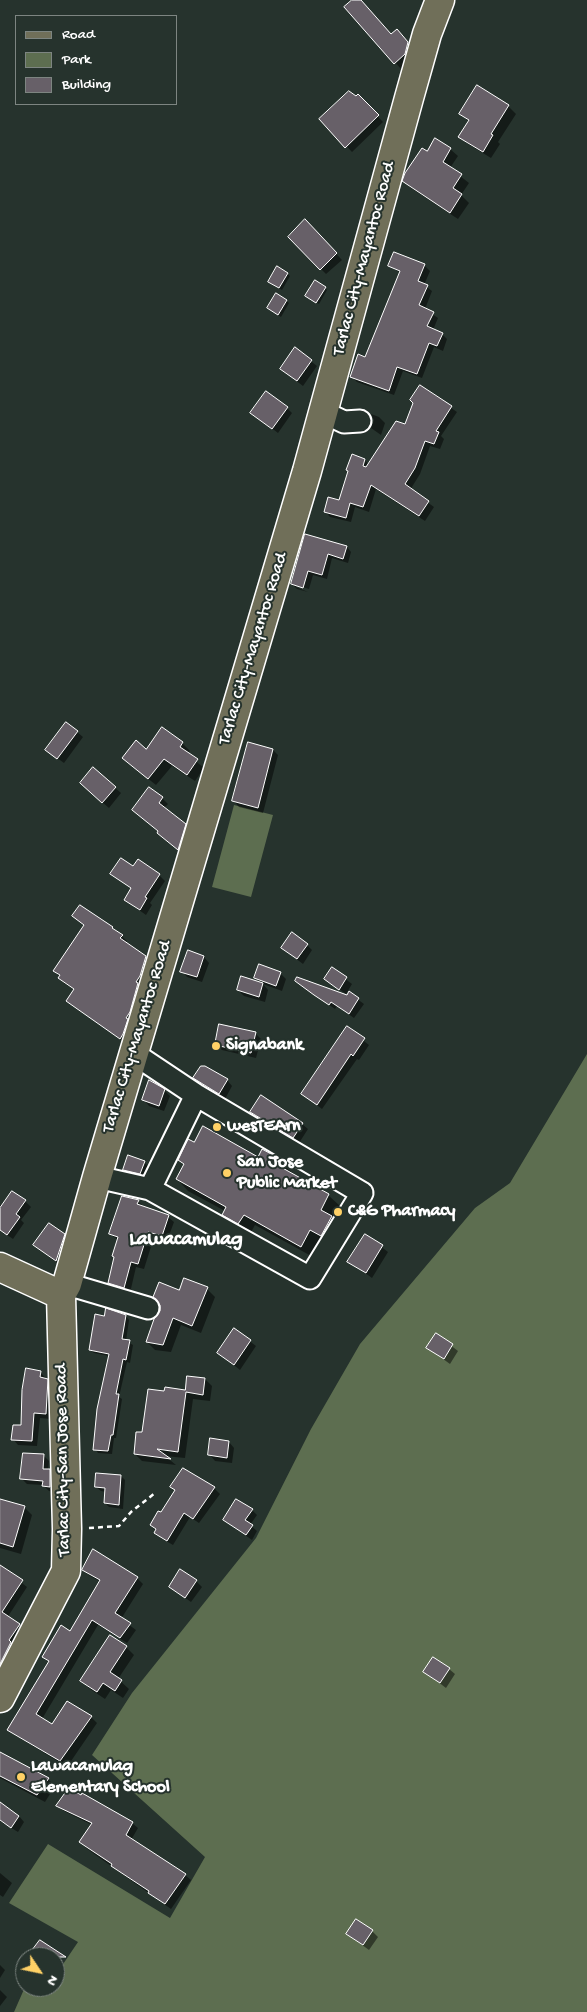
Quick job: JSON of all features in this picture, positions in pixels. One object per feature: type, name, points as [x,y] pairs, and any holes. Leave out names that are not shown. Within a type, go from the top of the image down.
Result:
[{"type":"main road","name":"Tarlac City-Mayantoc Road","points":[[64,1290],[323,412],[427,34],[440,0]]},
{"type":"main road","points":[[0,1267],[64,1290]]},
{"type":"main road","name":"Tarlac City-San Jose Road","points":[[0,1698],[66,1571],[64,1290]]},
{"type":"lane","points":[[323,412],[344,422],[360,421]]},
{"type":"lane","points":[[96,1177],[150,1189],[310,1278],[362,1193],[196,1095],[133,1053]]},
{"type":"lane","points":[[150,1189],[196,1095]]},
{"type":"lane","points":[[64,1290],[148,1308]]},
{"type":"path","points":[[67,1529],[119,1526],[131,1512],[155,1493]]},
{"type":"green space","points":[[234,805],[273,815],[251,897],[212,887]]},
{"type":"green space","points":[[587,1054],[587,2012],[14,2012],[21,1997],[65,1997],[65,1961],[78,1942],[9,1903],[48,1844],[170,1918],[205,1857],[92,1755],[132,1693],[256,1538],[311,1429],[360,1344],[475,1208],[510,1183]]},
{"type":"building","points":[[352,0],[361,0],[391,34],[397,29],[408,42],[405,54],[394,64],[344,7]]},
{"type":"building","points":[[477,85],[509,105],[491,134],[493,135],[483,152],[458,137],[469,120],[459,114]]},
{"type":"building","points":[[349,91],[356,96],[358,94],[379,115],[345,148],[319,119]]},
{"type":"building","points":[[435,138],[451,148],[443,162],[462,174],[453,188],[462,194],[450,213],[402,181],[405,173],[422,148],[427,151]]},
{"type":"building","points":[[305,219],[337,253],[320,270],[288,237]]},
{"type":"building","points":[[394,252],[425,264],[418,281],[428,285],[419,305],[434,312],[427,326],[443,333],[437,346],[429,343],[417,374],[397,367],[389,391],[350,377],[358,354],[365,357],[400,271],[388,266]]},
{"type":"building","points":[[277,266],[288,273],[279,288],[268,282]]},
{"type":"building","points":[[315,280],[326,287],[316,303],[305,296]]},
{"type":"building","points":[[276,293],[287,300],[278,315],[267,308]]},
{"type":"building","points":[[295,347],[312,360],[297,381],[280,369]]},
{"type":"building","points":[[420,385],[452,406],[436,431],[439,432],[434,444],[425,441],[415,468],[405,484],[429,501],[419,516],[371,485],[363,507],[350,503],[346,518],[324,512],[328,497],[339,500],[352,454],[365,459],[363,466],[366,467],[396,421],[405,424],[413,403],[410,400]]},
{"type":"building","points":[[266,391],[288,407],[272,429],[250,413]]},
{"type":"building","points":[[305,534],[347,546],[343,559],[328,554],[322,575],[308,571],[303,588],[291,584]]},
{"type":"building","points":[[66,722],[78,731],[57,759],[45,750]]},
{"type":"building","points":[[162,727],[183,742],[180,747],[198,759],[187,775],[164,759],[148,779],[122,758],[136,740],[146,749]]},
{"type":"building","points":[[248,742],[273,749],[258,808],[232,801]]},
{"type":"building","points":[[93,767],[116,787],[102,803],[80,783]]},
{"type":"building","points":[[149,787],[163,797],[159,803],[186,824],[178,850],[132,810]]},
{"type":"building","points":[[121,858],[133,866],[138,859],[160,874],[145,897],[147,898],[140,910],[124,900],[131,888],[110,874]]},
{"type":"building","points":[[80,905],[113,927],[123,935],[120,938],[146,956],[140,976],[136,982],[138,983],[130,1012],[126,1018],[128,1019],[120,1039],[66,1001],[74,989],[58,978],[60,975],[53,971],[84,925],[72,916]]},
{"type":"building","points":[[292,932],[308,944],[297,959],[281,948]]},
{"type":"building","points":[[188,950],[204,956],[197,977],[180,972]]},
{"type":"building","points":[[259,964],[281,972],[276,986],[254,978]]},
{"type":"building","points":[[332,967],[347,977],[339,990],[324,979]]},
{"type":"building","points":[[241,976],[263,983],[259,997],[237,990]]},
{"type":"building","points":[[297,977],[347,995],[349,991],[359,998],[349,1014],[331,1002],[329,1005],[314,995],[295,981]]},
{"type":"building","points":[[219,1024],[256,1032],[251,1053],[215,1045]]},
{"type":"building","points":[[347,1026],[365,1038],[353,1056],[351,1054],[317,1105],[301,1094]]},
{"type":"building","points":[[201,1066],[205,1066],[228,1079],[219,1094],[193,1078]]},
{"type":"building","points":[[149,1080],[165,1089],[159,1106],[142,1100]]},
{"type":"building","points":[[261,1095],[303,1123],[293,1138],[250,1112]]},
{"type":"building","points":[[203,1126],[258,1157],[262,1149],[282,1160],[279,1166],[329,1194],[321,1210],[332,1216],[321,1236],[310,1230],[301,1247],[244,1215],[238,1224],[222,1215],[226,1207],[176,1179],[184,1164],[178,1160],[188,1139],[194,1142]]},
{"type":"building","points":[[128,1155],[145,1161],[140,1174],[123,1170]]},
{"type":"building","points":[[12,1191],[26,1200],[16,1214],[20,1217],[7,1235],[0,1230],[0,1208]]},
{"type":"building","points":[[122,1196],[139,1200],[137,1204],[169,1215],[162,1236],[148,1232],[138,1264],[131,1262],[124,1288],[108,1283],[114,1257],[112,1256],[118,1237],[109,1234]]},
{"type":"building","points":[[49,1223],[65,1234],[56,1261],[33,1245]]},
{"type":"building","points":[[365,1234],[383,1245],[366,1273],[347,1262]]},
{"type":"building","points":[[184,1278],[208,1287],[192,1326],[173,1318],[163,1345],[146,1342],[154,1319],[160,1311],[160,1305],[153,1297],[159,1282],[179,1290]]},
{"type":"building","points":[[106,1308],[126,1315],[122,1339],[130,1340],[126,1360],[123,1359],[116,1394],[119,1394],[113,1435],[111,1435],[108,1451],[93,1450],[97,1409],[109,1354],[89,1350],[95,1314],[104,1316]]},
{"type":"building","points":[[234,1328],[251,1340],[234,1365],[217,1353]]},
{"type":"building","points":[[436,1333],[453,1344],[444,1359],[426,1348]]},
{"type":"building","points":[[26,1368],[41,1371],[40,1377],[48,1379],[46,1414],[34,1413],[32,1441],[11,1440],[13,1425],[21,1425],[22,1390]]},
{"type":"building","points":[[187,1376],[205,1378],[203,1395],[186,1392],[178,1452],[157,1449],[171,1459],[134,1454],[136,1432],[142,1432],[148,1389],[164,1391],[165,1387],[185,1390]]},
{"type":"building","points":[[210,1438],[229,1441],[227,1458],[208,1455]]},
{"type":"building","points":[[23,1453],[44,1454],[43,1469],[50,1469],[50,1487],[42,1486],[43,1481],[20,1479]]},
{"type":"building","points":[[183,1468],[215,1487],[193,1519],[184,1513],[167,1541],[154,1533],[156,1529],[150,1525],[158,1511],[161,1512],[175,1490],[170,1487]]},
{"type":"building","points":[[96,1473],[121,1475],[119,1505],[104,1503],[105,1488],[95,1487]]},
{"type":"building","points":[[0,1499],[25,1506],[13,1547],[0,1543]]},
{"type":"building","points":[[236,1499],[253,1509],[245,1520],[253,1525],[246,1535],[223,1520]]},
{"type":"building","points":[[93,1549],[138,1577],[115,1613],[131,1623],[120,1638],[92,1620],[36,1714],[52,1724],[67,1701],[92,1716],[60,1761],[7,1730],[49,1661],[42,1657],[61,1625],[70,1631],[100,1580],[82,1570]]},
{"type":"building","points":[[0,1565],[23,1580],[2,1612],[20,1624],[9,1640],[11,1642],[0,1664]]},
{"type":"building","points":[[180,1569],[197,1580],[185,1598],[169,1587]]},
{"type":"building","points":[[110,1635],[127,1646],[110,1672],[122,1680],[115,1691],[103,1683],[97,1692],[80,1681]]},
{"type":"building","points":[[433,1657],[450,1668],[440,1683],[423,1672]]},
{"type":"building","points":[[0,1752],[49,1778],[37,1795],[0,1776]]},
{"type":"building","points":[[69,1788],[81,1795],[82,1793],[133,1822],[126,1835],[186,1874],[165,1904],[79,1842],[92,1823],[56,1806]]},
{"type":"building","points":[[0,1802],[19,1816],[11,1828],[0,1820]]},
{"type":"building","points":[[356,1919],[373,1930],[363,1945],[346,1934]]},
{"type":"building","points":[[40,1940],[51,1947],[35,1947]]},
{"type":"place","name":"Signabank","points":[[216,1046]]},
{"type":"place","name":"wesTEArn","points":[[217,1127]]},
{"type":"place","name":"San Jose Public Market","points":[[227,1173]]},
{"type":"place","name":"C&G Pharmacy","points":[[338,1212]]},
{"type":"place","name":"Lawacamulag Elementary School","points":[[21,1777]]},
{"type":"district","name":"Lawacamulag","points":[[186,1241]]}]
